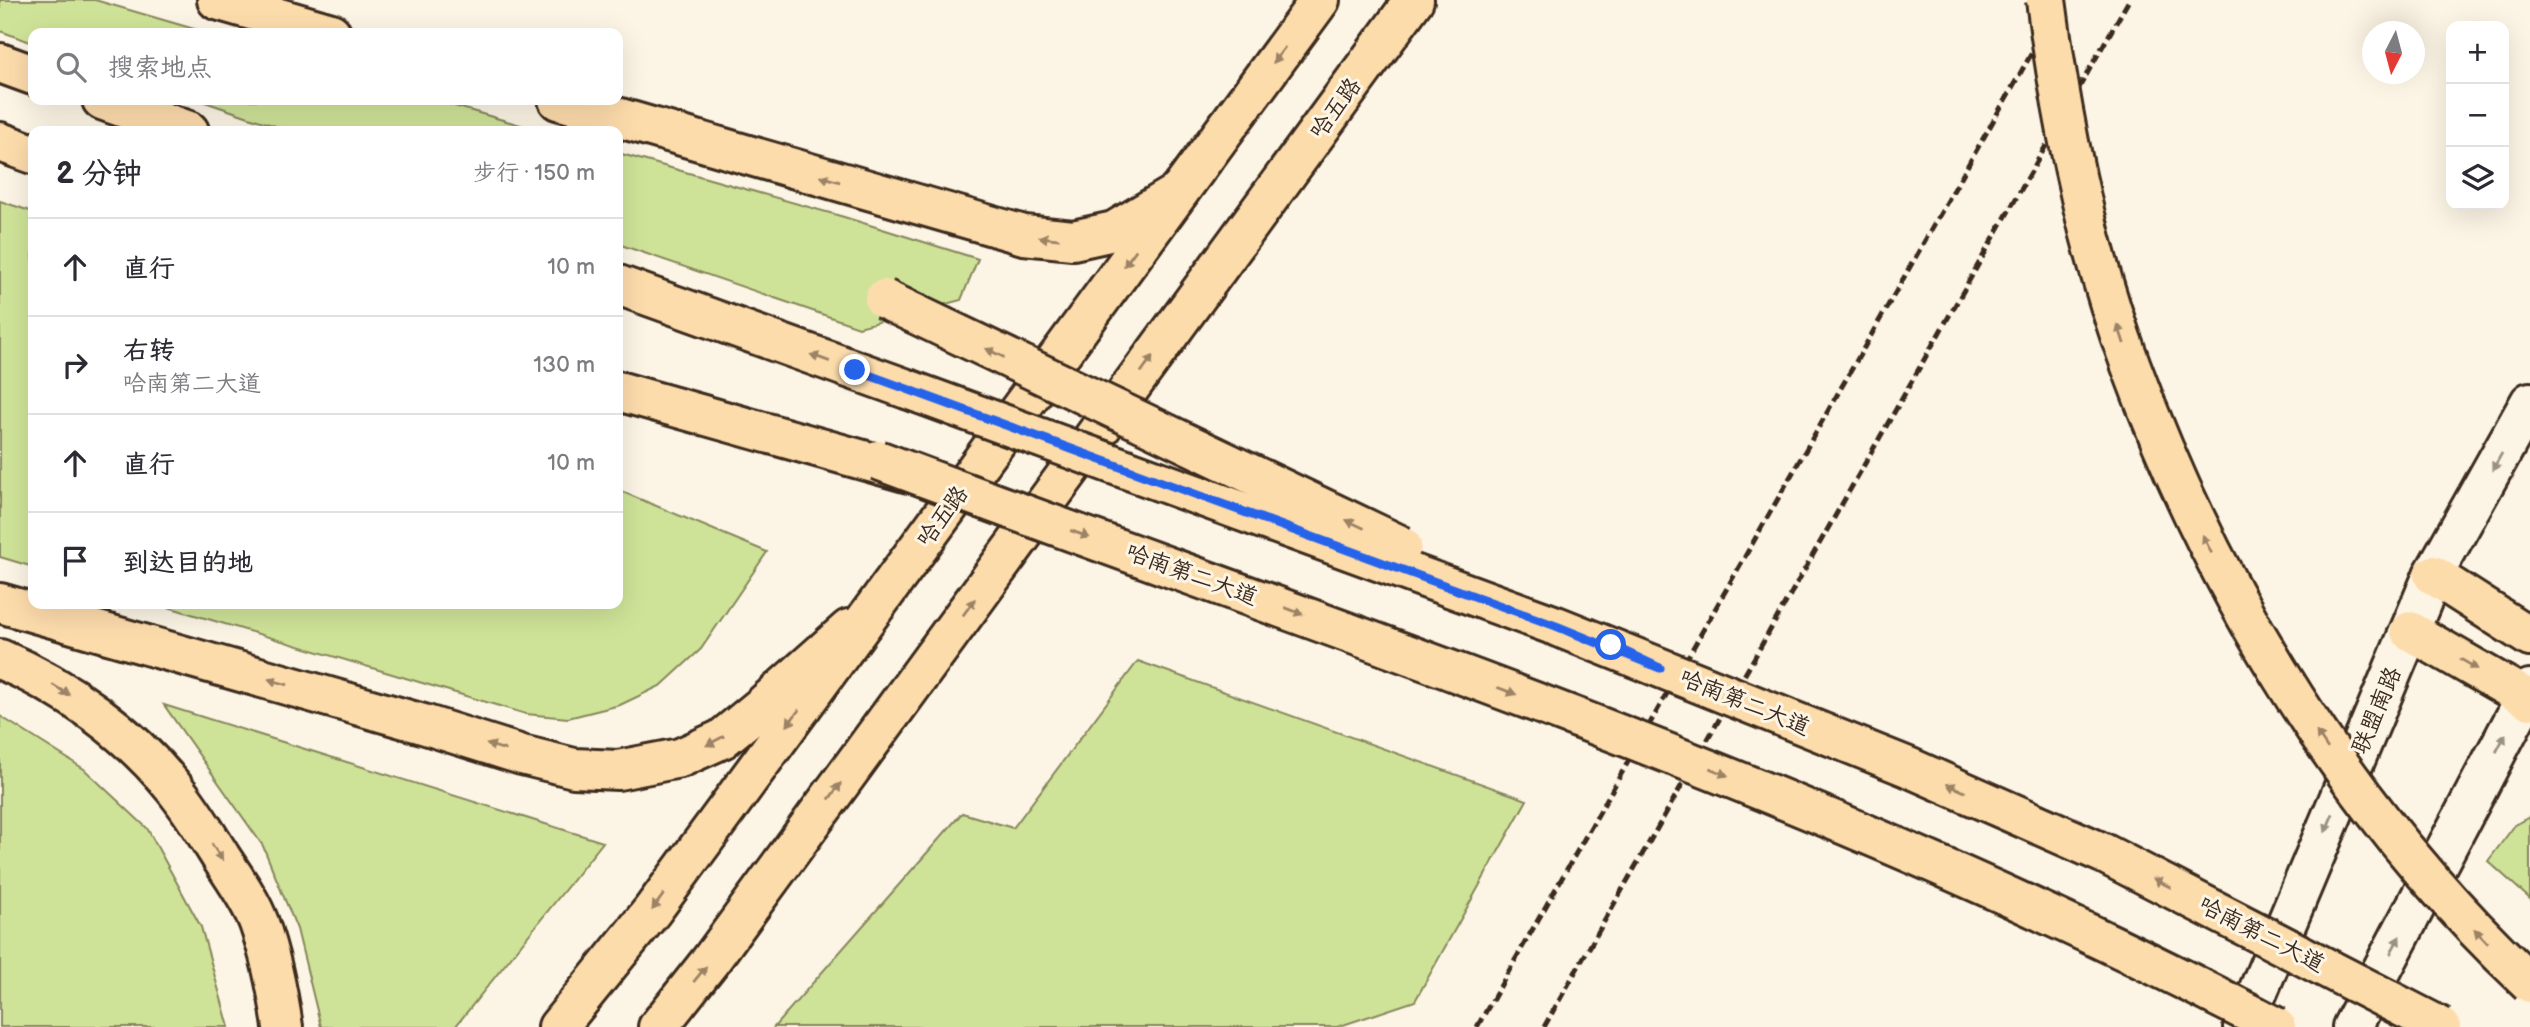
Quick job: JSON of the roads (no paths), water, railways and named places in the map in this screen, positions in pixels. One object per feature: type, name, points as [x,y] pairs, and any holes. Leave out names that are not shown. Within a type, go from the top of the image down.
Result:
[{"type":"main road","points":[[217,0],[314,28]]},
{"type":"main road","name":"哈五路","points":[[558,1027],[652,911],[1320,0]]},
{"type":"main road","name":"哈五路","points":[[657,1027],[728,937],[1414,0]]},
{"type":"main road","points":[[2046,0],[2066,126],[2085,214],[2104,283],[2130,364],[2165,452],[2208,546],[2244,612],[2323,742],[2402,845],[2454,907],[2530,983]]},
{"type":"main road","points":[[0,63],[28,73]]},
{"type":"main road","points":[[116,105],[175,126]]},
{"type":"main road","points":[[575,105],[1024,235],[1073,240],[1114,230],[1179,192]]},
{"type":"main road","points":[[0,142],[28,152]]},
{"type":"main road","name":"哈南第二大道","points":[[623,287],[1556,626],[1908,767],[2103,853],[2441,1027]]},
{"type":"main road","points":[[884,299],[1660,668]]},
{"type":"main road","name":"哈南第二大道","points":[[623,368],[1297,612],[1695,762],[2010,895],[2181,977],[2276,1027]]},
{"type":"main road","points":[[623,392],[928,478]]},
{"type":"main road","name":"联盟南路","points":[[2243,1027],[2433,575],[2530,402]]},
{"type":"main road","points":[[2433,575],[2530,637]]},
{"type":"main road","points":[[0,603],[522,755],[574,768],[618,770],[680,758],[722,739],[879,602]]},
{"type":"main road","points":[[2352,1027],[2529,695],[2410,631]]},
{"type":"main road","points":[[0,659],[35,674],[79,701],[139,750],[175,788],[233,876],[258,920],[274,972],[283,1027]]},
{"type":"railway","points":[[1477,1027],[2062,0]]},
{"type":"railway","points":[[1544,1027],[2129,0]]}]
